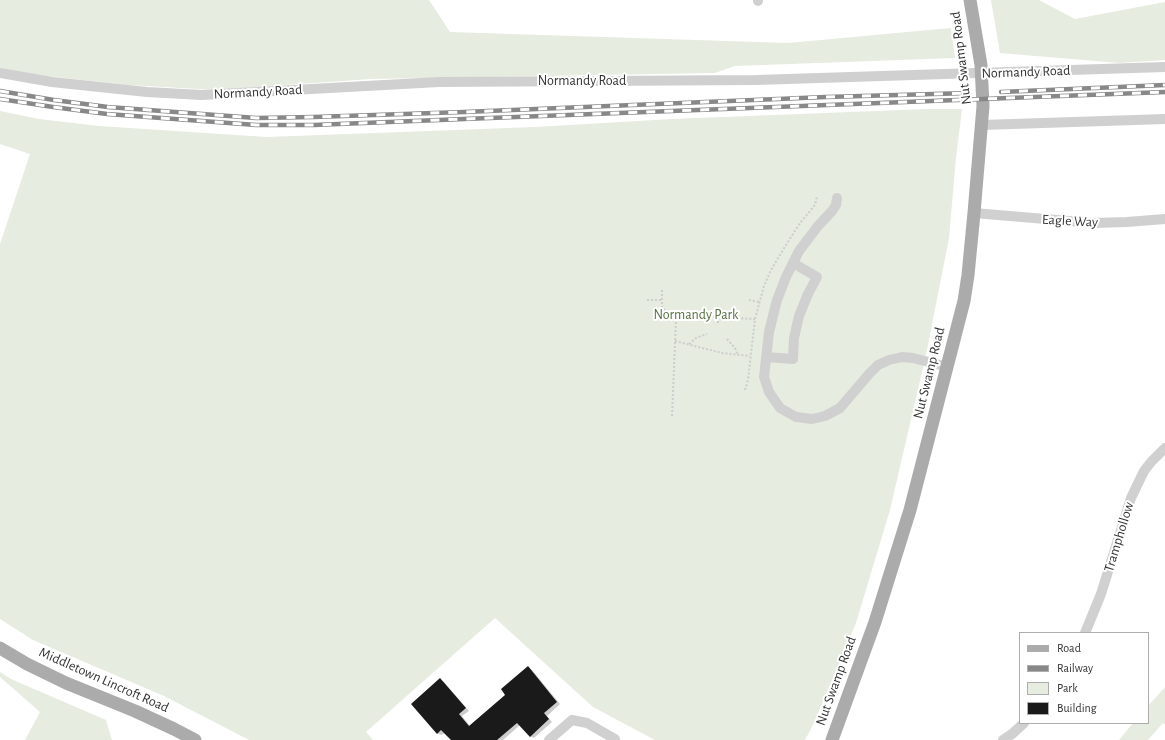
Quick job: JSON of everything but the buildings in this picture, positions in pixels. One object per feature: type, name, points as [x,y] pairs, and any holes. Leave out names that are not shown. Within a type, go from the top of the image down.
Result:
[{"type":"main road","name":"Nut Swamp Road","points":[[832,740],[890,577],[912,502],[948,367],[966,288],[982,125],[983,99],[982,74],[970,0]]},
{"type":"main road","name":"Middletown Lincroft Road","points":[[0,648],[27,664],[66,683],[135,711],[195,740]]},
{"type":"street","name":"Normandy Road","points":[[0,73],[52,82],[147,92],[202,95],[439,82],[756,80],[1165,67]]},
{"type":"street","points":[[982,125],[1165,119]]},
{"type":"street","points":[[837,198],[836,205],[832,211],[818,226],[799,252],[786,277],[777,300],[769,332],[764,377],[769,392],[780,408],[796,417],[812,419],[826,416],[840,408],[878,365],[889,360],[902,357],[913,358],[948,367]]},
{"type":"street","name":"Eagle Way","points":[[974,213],[1093,223],[1165,219]]},
{"type":"street","points":[[766,357],[793,359],[794,338],[799,316],[817,277],[793,263]]},
{"type":"street","name":"Tramphollow","points":[[1085,632],[1101,594],[1130,498],[1144,472],[1151,462],[1165,448]]},
{"type":"street","points":[[549,740],[572,720],[587,723],[615,738]]},
{"type":"street","points":[[1003,740],[1023,724]]},
{"type":"path","points":[[662,290],[662,307],[669,315],[755,319]]},
{"type":"path","points":[[647,300],[662,300]]},
{"type":"path","points":[[749,300],[759,302]]},
{"type":"path","points":[[718,313],[718,323]]},
{"type":"path","points":[[672,416],[676,320]]},
{"type":"path","points":[[690,344],[696,338],[707,334]]},
{"type":"path","points":[[727,339],[735,348],[738,355]]},
{"type":"path","points":[[675,341],[738,355],[750,356]]},
{"type":"green space","points":[[0,0],[429,0],[450,32],[788,43],[951,28],[955,58],[735,66],[715,73],[370,79],[216,90],[128,85],[37,75],[0,68]]},
{"type":"green space","points":[[991,0],[1039,0],[1075,19],[1165,2],[1165,60],[1119,63],[1000,53]]},
{"type":"green space","name":"Normandy Park","points":[[927,109],[962,109],[949,238],[926,355],[890,510],[856,623],[813,725],[805,740],[655,740],[593,707],[495,618],[366,732],[373,740],[249,740],[164,696],[33,640],[0,619],[0,244],[30,154],[0,144],[0,111],[39,119],[99,126],[267,137],[535,127],[672,119]]},
{"type":"green space","points":[[0,672],[11,679],[106,720],[112,740],[25,740],[40,712],[0,677]]},
{"type":"green space","points":[[1165,687],[1165,724],[1162,724],[1148,740],[1119,740],[1132,724],[1149,724],[1149,705]]},
{"type":"railway","points":[[1001,92],[1165,85]]},
{"type":"railway","points":[[0,91],[108,107],[256,118],[464,112],[826,97],[969,93]]},
{"type":"railway","points":[[0,99],[107,114],[256,125],[314,125],[1165,92]]}]
